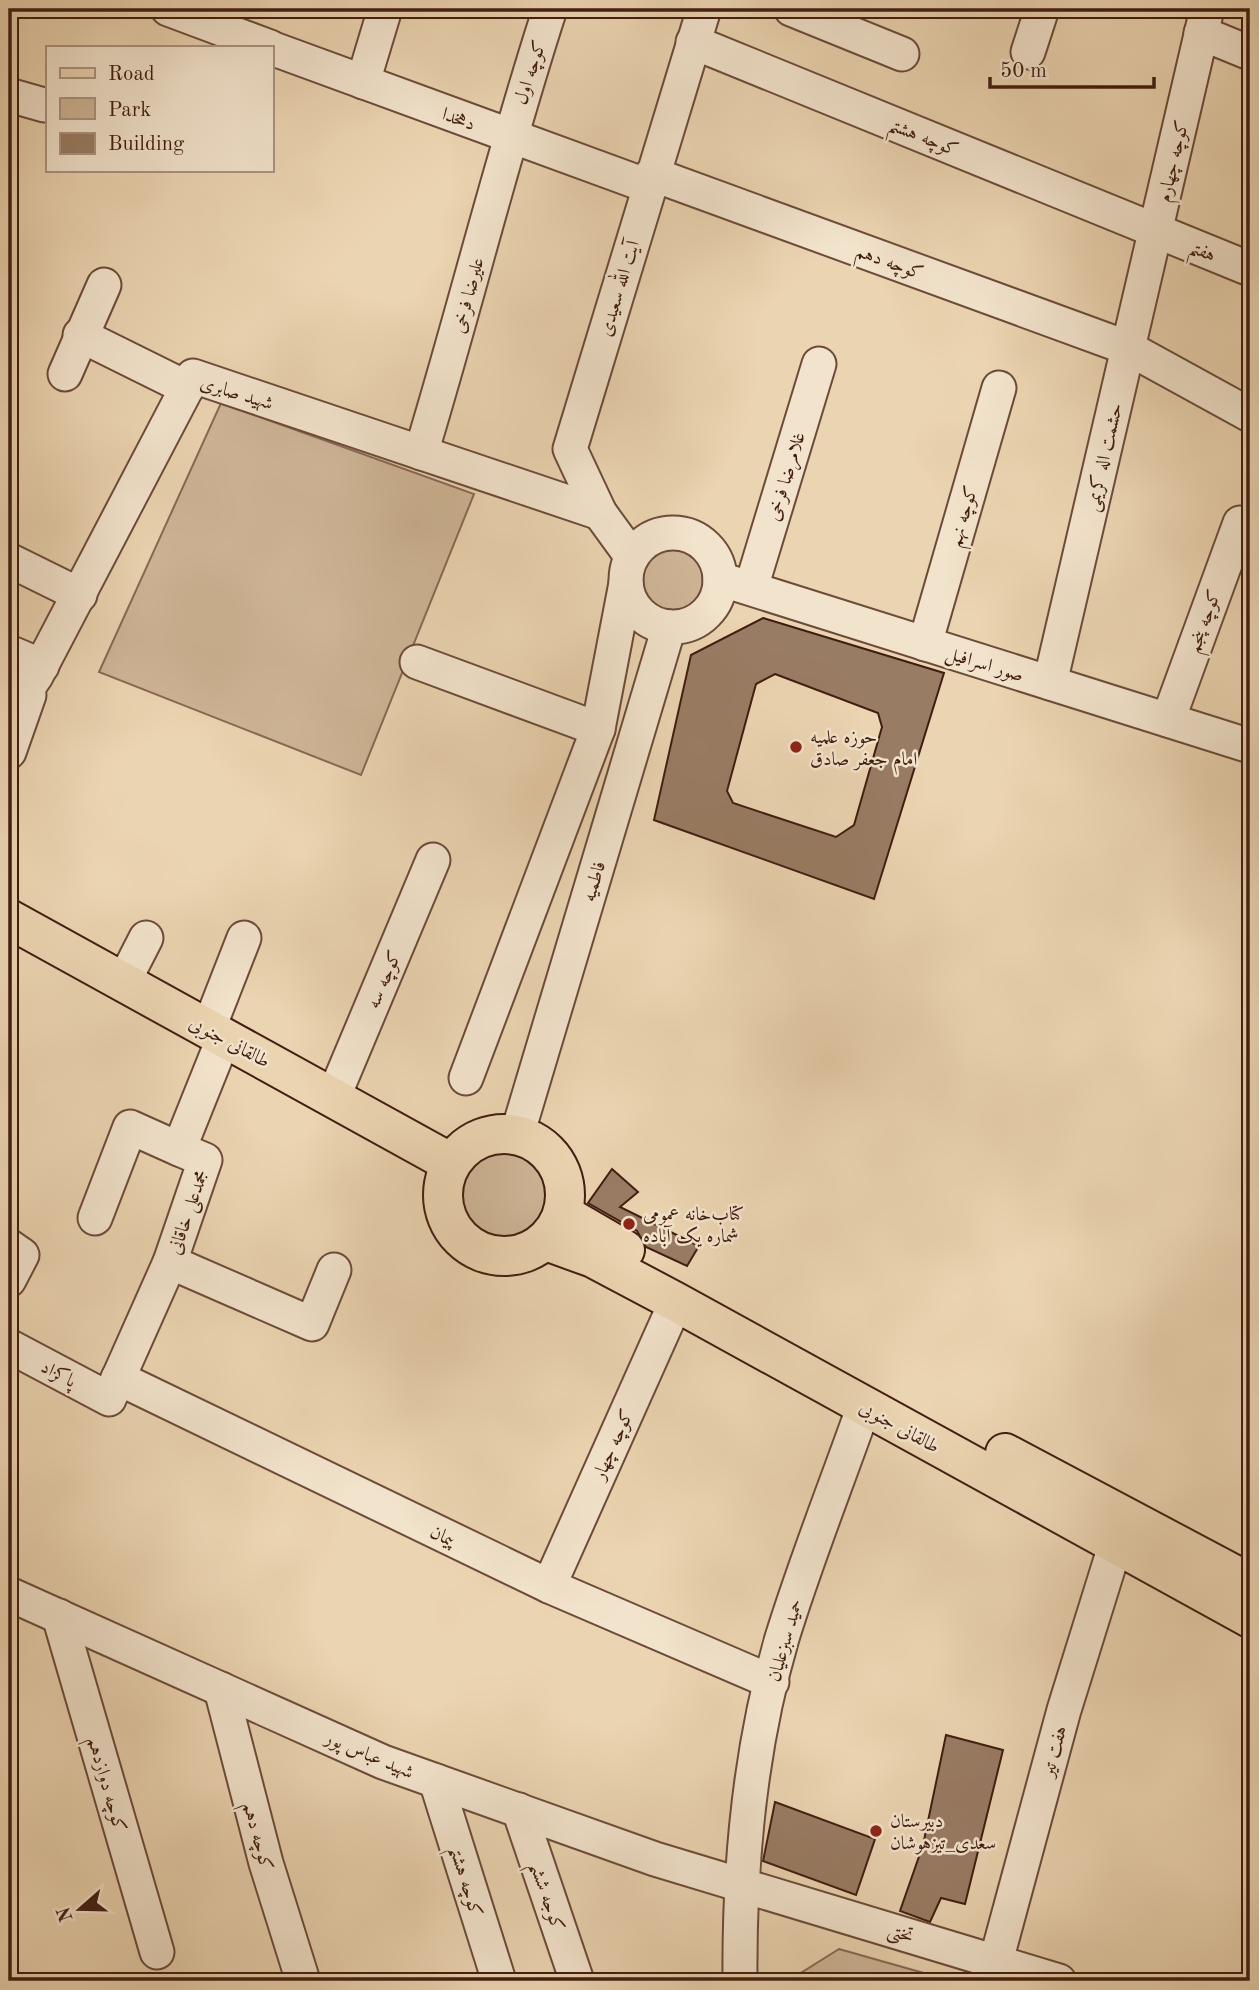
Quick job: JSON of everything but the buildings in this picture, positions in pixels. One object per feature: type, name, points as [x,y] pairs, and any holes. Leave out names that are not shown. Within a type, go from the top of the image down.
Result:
[{"type":"main road","name":"طالقانی جنوبی","points":[[9,919],[451,1163]]},
{"type":"main road","points":[[498,1134],[517,1135],[536,1143],[557,1165],[566,1194],[555,1228],[530,1252],[511,1257],[492,1256],[473,1249],[458,1237],[448,1220],[443,1201],[444,1182],[451,1163],[463,1149],[480,1138],[498,1134]]},
{"type":"main road","name":"طالقانی جنوبی","points":[[555,1228],[593,1258],[676,1301],[1250,1618]]},
{"type":"main road","name":"طالقانی جنوبی","points":[[555,1228],[1250,1583]]},
{"type":"street","points":[[363,82],[385,9]]},
{"type":"street","name":"کوچه اول","points":[[509,136],[550,9]]},
{"type":"street","name":"آیت الله سعیدی","points":[[629,570],[570,449],[704,9]]},
{"type":"street","points":[[791,9],[830,16],[902,54]]},
{"type":"street","points":[[1028,52],[1042,9]]},
{"type":"street","name":"دهخدا","points":[[178,11],[266,46]]},
{"type":"street","points":[[1204,21],[1250,53]]},
{"type":"street","name":"کوچه چهارم","points":[[1155,230],[1204,21]]},
{"type":"street","name":"کوچه هشتم","points":[[694,42],[1155,230]]},
{"type":"street","name":"دهخدا","points":[[273,49],[509,136],[650,180]]},
{"type":"street","points":[[9,95],[44,105]]},
{"type":"street","name":"علیرضا فرخی","points":[[421,453],[461,320],[509,136]]},
{"type":"street","name":"کوچه دهم","points":[[650,180],[1128,348]]},
{"type":"street","name":"هفتم","points":[[1155,230],[1250,269]]},
{"type":"street","name":"حشمت اله کریمی","points":[[1051,683],[1155,230]]},
{"type":"street","points":[[65,374],[104,285]]},
{"type":"street","points":[[80,335],[187,388]]},
{"type":"street","points":[[1128,348],[1250,415]]},
{"type":"street","name":"غلامرضا فرخی","points":[[736,584],[819,364]]},
{"type":"street","name":"شهید صابری","points":[[39,671],[193,376],[600,513]]},
{"type":"street","name":"کوچه نهم","points":[[925,643],[999,388]]},
{"type":"street","name":"کوچه پنجم","points":[[1168,720],[1240,523]]},
{"type":"street","points":[[466,1079],[598,729],[629,570],[641,545],[654,537],[684,534],[699,540],[736,584],[718,595],[699,619],[685,626],[669,627],[656,624],[635,608],[629,570]]},
{"type":"street","points":[[9,560],[80,595]]},
{"type":"street","name":"صور اسرافیل","points":[[736,584],[1250,746]]},
{"type":"street","name":"فاطمیه","points":[[517,1135],[669,627]]},
{"type":"street","points":[[9,652],[39,671]]},
{"type":"street","points":[[417,662],[598,729]]},
{"type":"street","points":[[9,715],[39,671]]},
{"type":"street","points":[[9,752],[39,671]]},
{"type":"street","name":"کوچه سه","points":[[333,1098],[433,860]]},
{"type":"street","points":[[123,983],[146,938]]},
{"type":"street","name":"مجمدعلی خاقانی","points":[[114,1389],[170,1262],[205,1160],[179,1149],[244,938]]},
{"type":"street","points":[[95,1218],[130,1127],[179,1149]]},
{"type":"street","points":[[9,1246],[22,1255],[9,1280]]},
{"type":"street","points":[[170,1262],[312,1324],[334,1270]]},
{"type":"street","name":"کوچه چهار","points":[[549,1586],[676,1301]]},
{"type":"street","name":"پاکزاد","points":[[9,1346],[114,1389]]},
{"type":"street","name":"پیمان","points":[[114,1389],[549,1586],[772,1682]]},
{"type":"street","name":"حمید سبزعلیان","points":[[740,1981],[743,1883],[751,1794],[772,1682],[782,1638],[864,1406]]},
{"type":"street","name":"هفت تیر","points":[[996,1961],[1064,1710],[1116,1543]]},
{"type":"street","name":"شهید عباس پور","points":[[9,1594],[383,1762],[655,1859],[743,1883]]},
{"type":"street","name":"کوچه دوازدهم","points":[[59,1616],[157,1952]]},
{"type":"street","name":"کوچه دهم","points":[[221,1689],[266,1863],[303,1981]]},
{"type":"street","name":"کوچه هشتم","points":[[436,1781],[499,1981]]},
{"type":"street","name":"کوجه ششم","points":[[519,1810],[577,1981]]},
{"type":"street","name":"تختی","points":[[743,1883],[1059,1981]]},
{"type":"green space","points":[[221,403],[474,494],[361,775],[99,672]]},
{"type":"green space","points":[[674,546],[687,549],[698,556],[705,567],[708,580],[705,593],[698,604],[687,611],[674,614],[661,611],[650,604],[643,593],[640,580],[643,567],[650,556],[661,549]]},
{"type":"green space","points":[[502,1148],[520,1151],[535,1162],[546,1177],[549,1195],[546,1213],[535,1228],[520,1239],[502,1242],[484,1239],[469,1228],[458,1213],[455,1195],[458,1177],[469,1162],[484,1151]]},
{"type":"green space","points":[[839,1949],[952,1981],[788,1981]]},
{"type":"place","name":"حوزه علمیه امام جعفر صادق","points":[[796,747]]},
{"type":"place","name":"کتاب‌خانه عمومی شماره یک آباده","points":[[629,1224]]},
{"type":"place","name":"دبیرستان سعدی_تیزهوشان","points":[[876,1831]]}]
